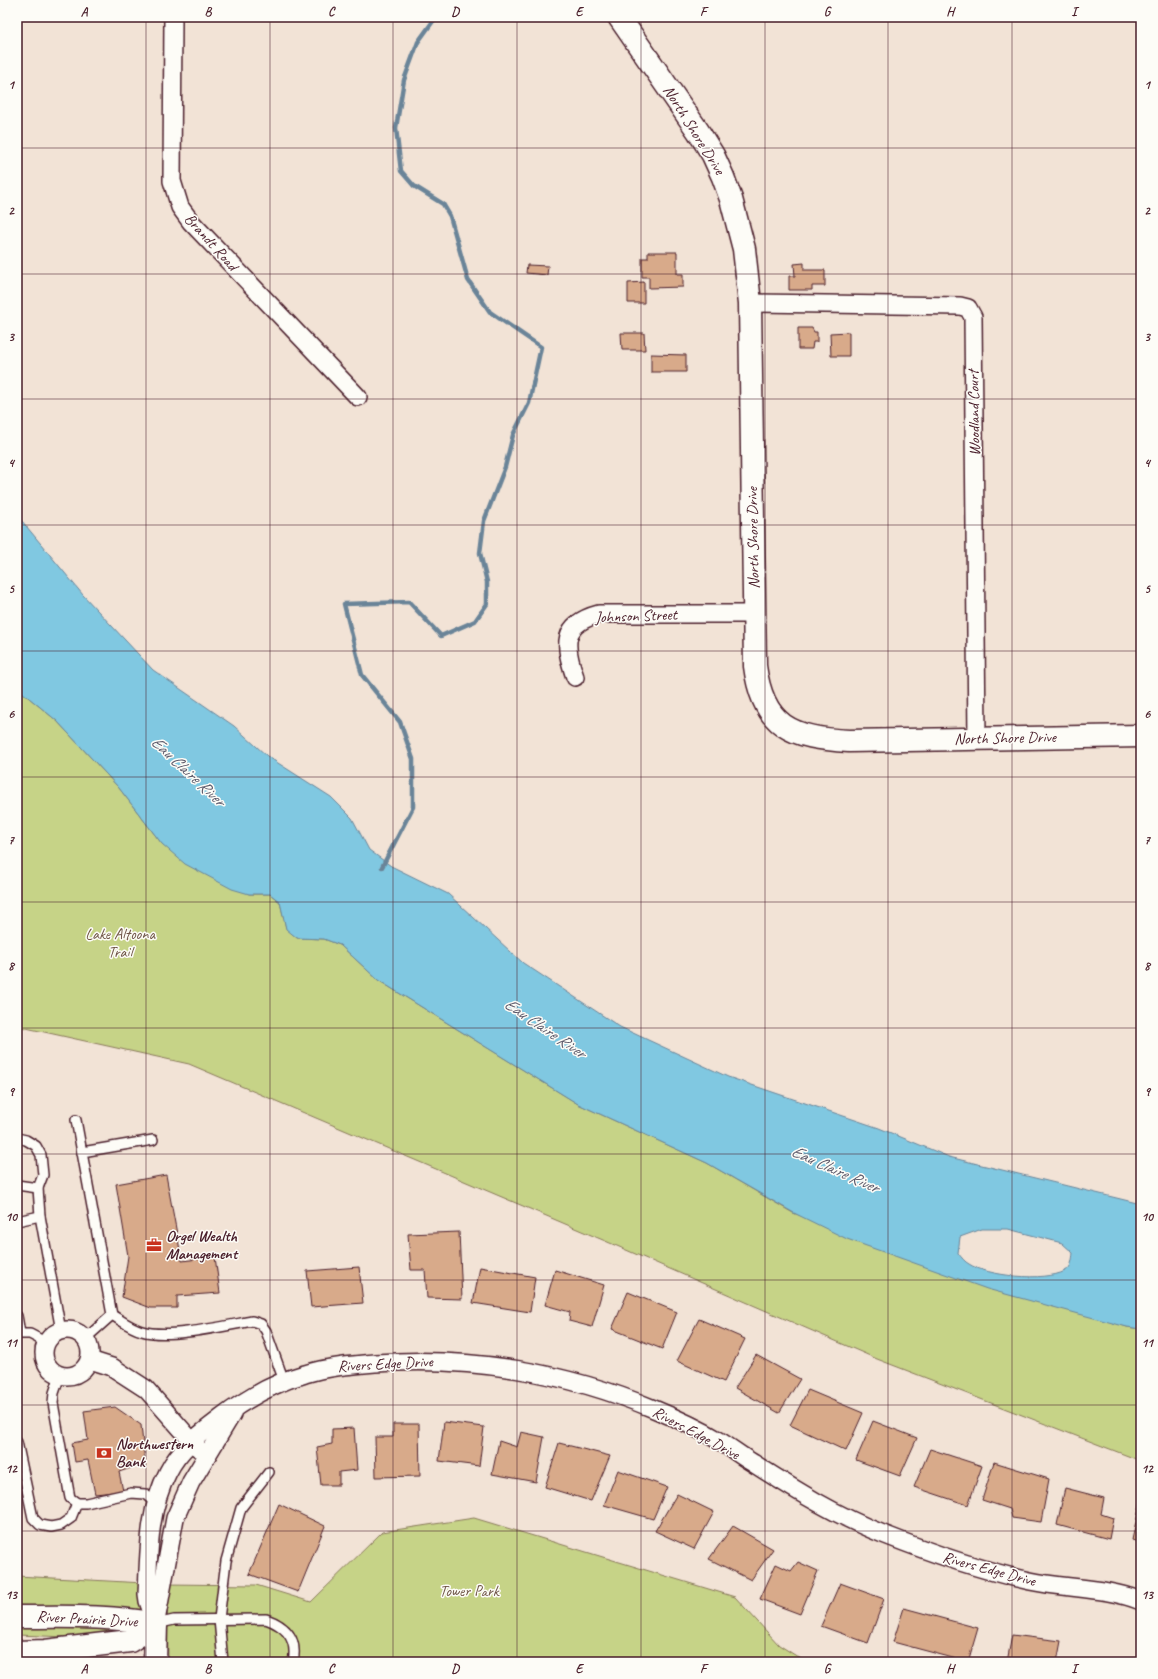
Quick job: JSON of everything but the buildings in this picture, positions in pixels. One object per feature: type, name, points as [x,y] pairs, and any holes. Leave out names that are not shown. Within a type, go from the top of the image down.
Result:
[{"type":"street","name":"Brandt Road","points":[[173,17],[172,181],[180,207],[191,222],[246,281],[358,397]]},
{"type":"street","name":"North Shore Drive","points":[[619,17],[713,155],[732,199],[744,249],[750,304],[753,614],[755,666],[761,697],[767,709],[788,728],[812,737],[828,740],[1141,736]]},
{"type":"street","name":"Woodland Court","points":[[750,304],[960,306],[968,308],[973,317],[977,739]]},
{"type":"street","name":"Johnson Street","points":[[575,677],[568,657],[568,638],[571,630],[578,622],[589,616],[599,614],[753,614]]},
{"type":"street","points":[[61,1331],[75,1331],[86,1339],[90,1349],[90,1360],[84,1369],[78,1374],[70,1376],[60,1375],[50,1368],[44,1354],[47,1343],[54,1334],[61,1331]]},
{"type":"street","points":[[90,1360],[112,1367],[146,1389],[190,1441],[206,1455]]},
{"type":"street","name":"Rivers Edge Drive","points":[[156,1624],[147,1594],[149,1553],[155,1503],[169,1470],[190,1441],[258,1392],[284,1380],[330,1367],[389,1362],[432,1361],[467,1363],[501,1367],[576,1382],[616,1395],[687,1424],[718,1440],[828,1508],[863,1526],[911,1546],[955,1561],[1029,1581],[1063,1587],[1112,1592],[1141,1601]]},
{"type":"street","name":"Rivers Edge Drive","points":[[156,1624],[175,1518],[181,1501],[206,1455],[237,1406]]},
{"type":"street","name":"River Prairie Drive","points":[[17,1617],[98,1617],[131,1619],[156,1624]]},
{"type":"street","points":[[155,1662],[156,1624]]},
{"type":"street","name":"River Prairie Drive","points":[[17,1652],[45,1651],[130,1641],[156,1624]]},
{"type":"street","points":[[45,1651],[78,1662]]},
{"type":"lane","points":[[76,1120],[112,1315],[130,1327],[142,1332],[164,1334],[252,1321],[261,1324],[266,1331],[284,1380]]},
{"type":"lane","points":[[17,1138],[26,1140],[36,1146],[40,1155],[43,1175],[38,1188],[40,1216],[61,1331]]},
{"type":"lane","points":[[82,1152],[153,1140]]},
{"type":"lane","points":[[17,1185],[38,1188]]},
{"type":"lane","points":[[17,1221],[40,1216]]},
{"type":"lane","points":[[86,1339],[112,1315]]},
{"type":"lane","points":[[17,1316],[18,1333],[30,1334],[47,1343]]},
{"type":"lane","points":[[60,1375],[54,1394],[53,1403],[70,1498],[77,1503],[86,1503],[131,1493],[145,1494],[155,1503]]},
{"type":"lane","points":[[17,1442],[32,1518],[40,1525],[51,1527],[61,1525],[71,1518],[77,1503]]},
{"type":"lane","points":[[223,1662],[219,1619],[226,1561],[241,1508],[269,1472]]},
{"type":"lane","points":[[156,1624],[174,1620],[266,1619],[278,1624],[288,1632],[295,1654],[293,1662]]},
{"type":"green space","name":"Lake Altoona Trail","points":[[17,688],[57,721],[119,788],[162,844],[249,894],[270,894],[280,902],[286,928],[297,938],[324,939],[340,945],[378,980],[578,1104],[707,1163],[793,1213],[1127,1327],[1141,1329],[1141,1461],[877,1359],[617,1246],[189,1064],[17,1026]]},
{"type":"green space","name":"Tower Park","points":[[474,1518],[735,1597],[779,1645],[806,1662],[168,1662],[167,1584],[256,1585],[311,1602],[382,1532]]},
{"type":"green space","points":[[17,1576],[144,1583],[144,1640],[17,1635]]},
{"type":"water","name":"Eau Claire River","points":[[17,515],[83,595],[153,670],[234,726],[267,756],[331,797],[352,818],[369,850],[391,866],[448,894],[523,963],[620,1027],[728,1077],[879,1128],[949,1157],[1141,1204],[1141,1329],[1127,1327],[987,1289],[847,1239],[794,1213],[707,1163],[578,1104],[378,980],[340,945],[324,939],[297,938],[286,929],[280,902],[270,894],[249,894],[232,889],[185,864],[162,844],[119,788],[57,721],[17,688]],"holes":[[[982,1229],[1008,1229],[1062,1243],[1073,1253],[1069,1268],[1056,1274],[1044,1276],[1016,1276],[989,1272],[977,1268],[966,1262],[958,1253],[960,1237]]]},
{"type":"waterway","points":[[382,867],[413,807],[413,759],[400,722],[362,675],[344,604],[409,602],[441,636],[475,621],[487,604],[487,582],[480,553],[484,521],[505,467],[513,435],[529,403],[541,347],[490,312],[468,280],[450,216],[443,204],[414,186],[401,171],[396,128],[404,80],[418,42],[436,17]]},
{"type":"place","name":"Orgel Wealth Management","points":[[154,1245]]},
{"type":"place","name":"Northwestern Bank","points":[[104,1453]]}]
